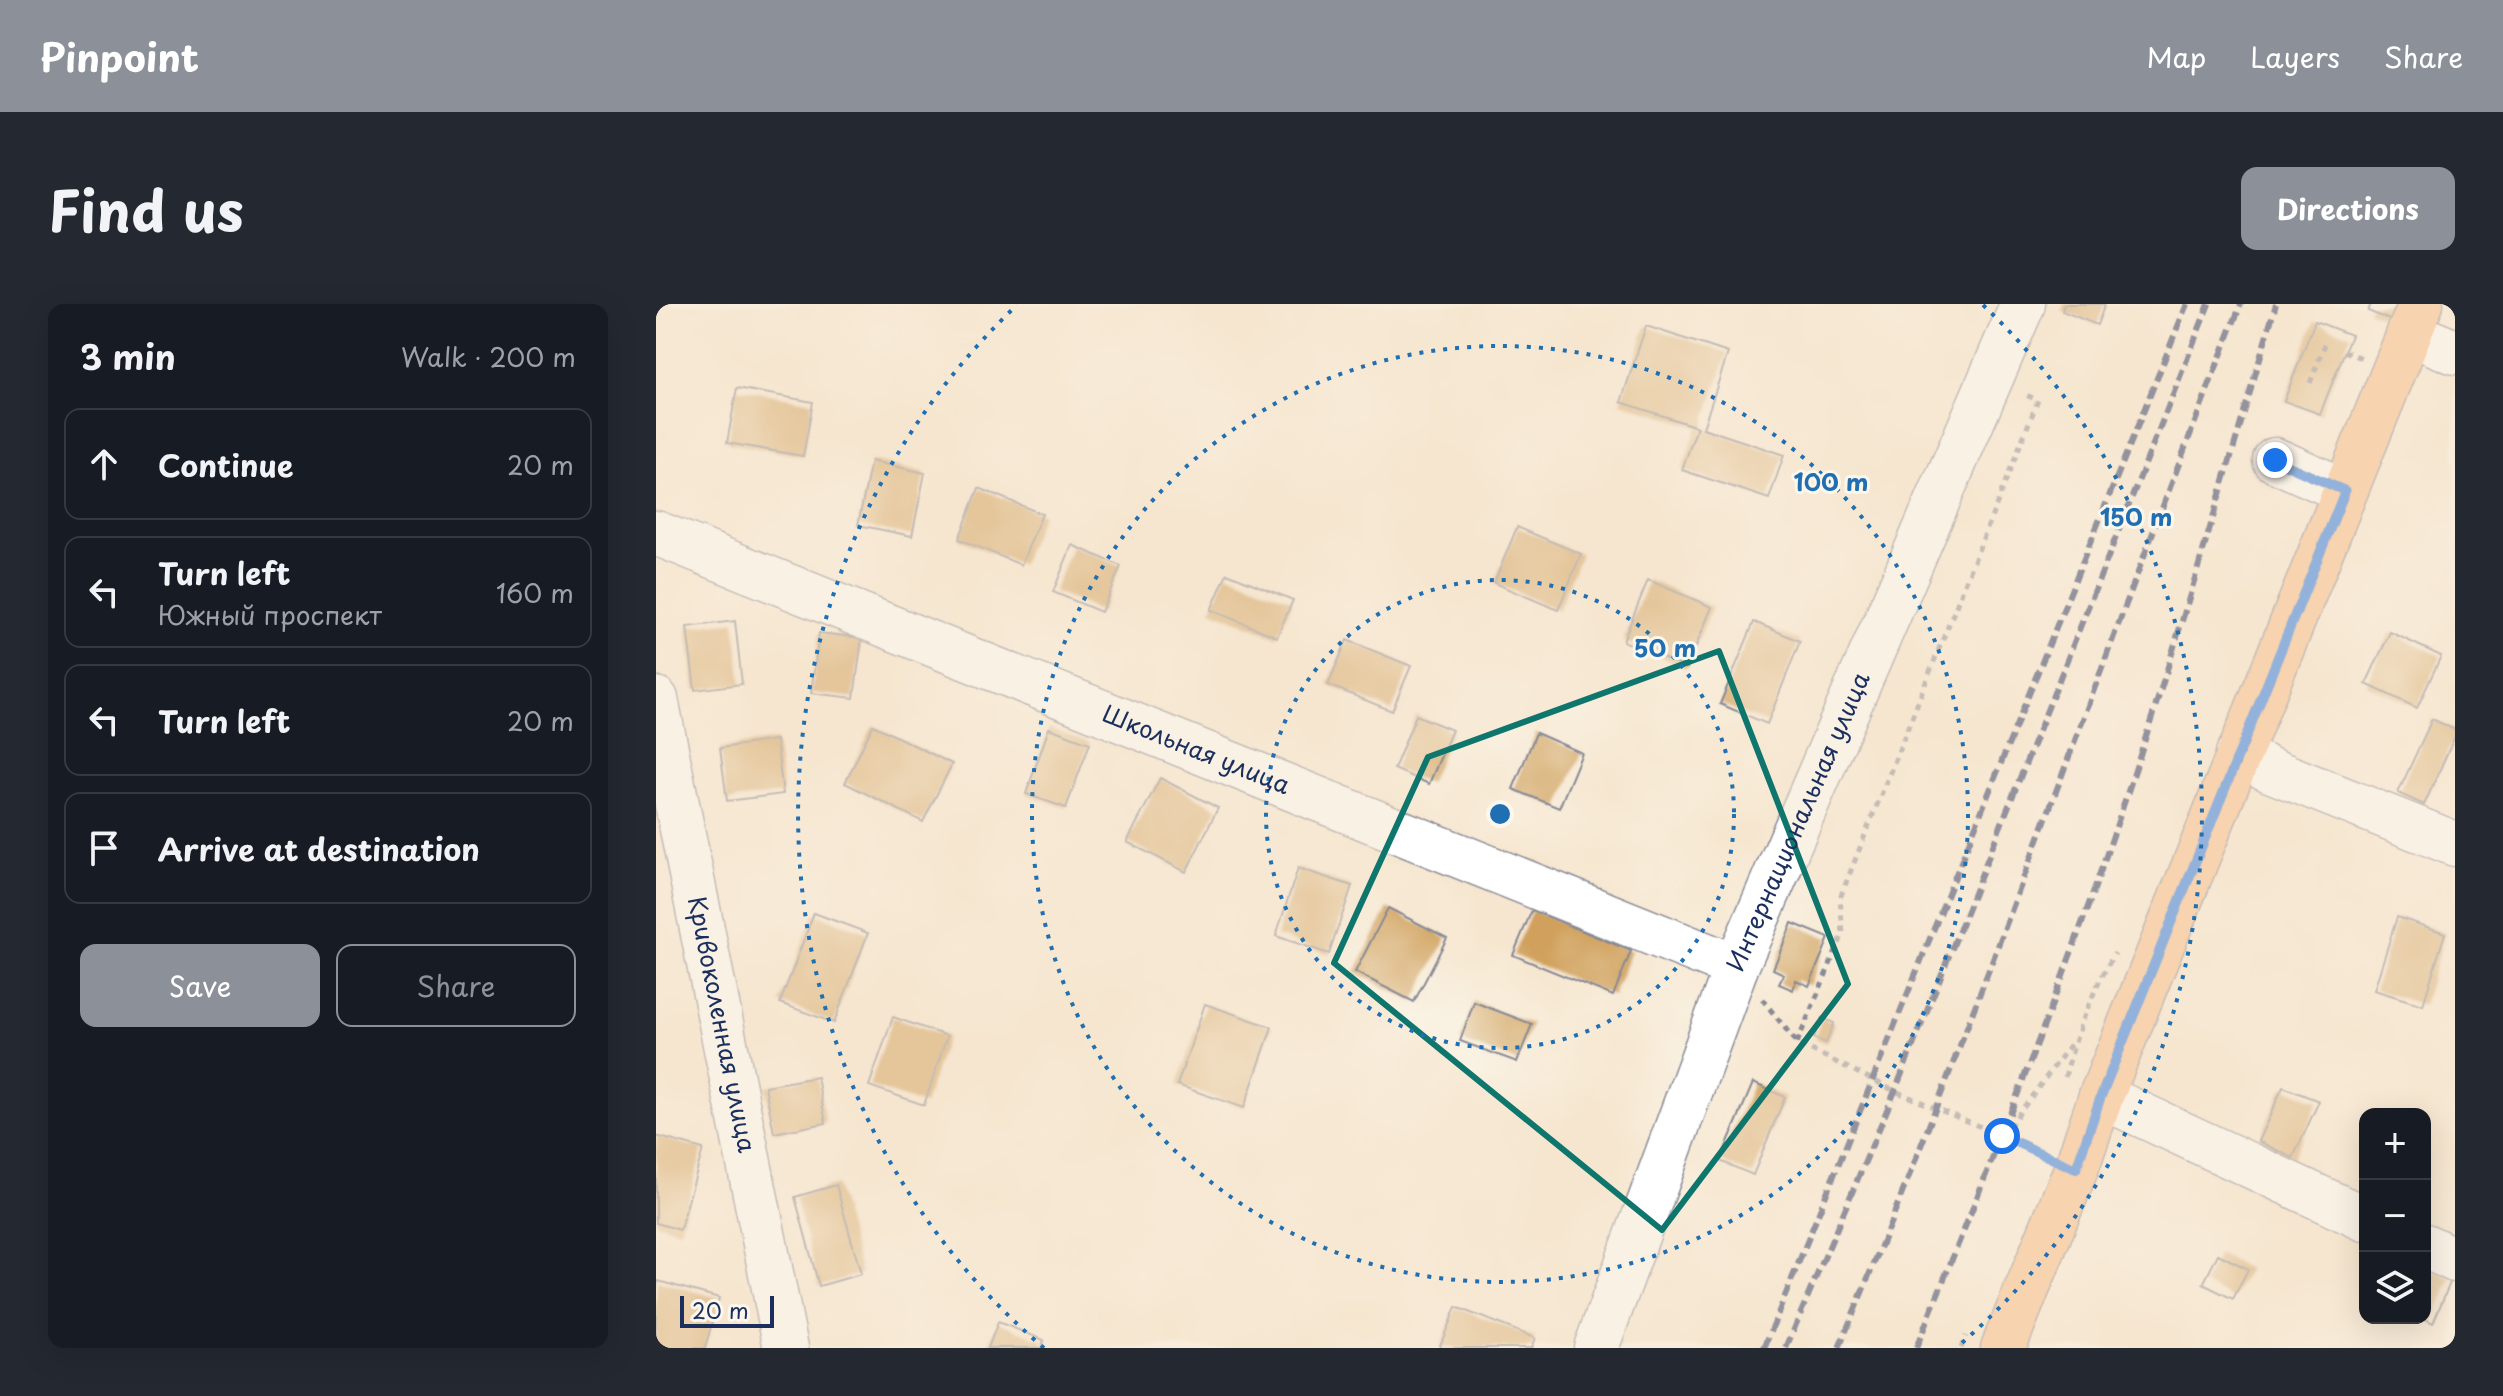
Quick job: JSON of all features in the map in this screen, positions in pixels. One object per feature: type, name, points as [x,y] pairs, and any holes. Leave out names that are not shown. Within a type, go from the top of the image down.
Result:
[{"type":"main road","points":[[2003,1348],[2076,1169],[2101,1096],[2415,318]]},
{"type":"street","name":"Интернациональная улица","points":[[1596,1348],[1736,967],[2023,304]]},
{"type":"street","points":[[2415,318],[2455,352]]},
{"type":"street","points":[[2275,460],[2345,491]]},
{"type":"street","name":"Школьная улица","points":[[656,533],[1736,967]]},
{"type":"street","name":"Кривоколенная улица","points":[[656,699],[786,1348]]},
{"type":"street","points":[[2238,754],[2270,770],[2455,844]]},
{"type":"street","points":[[2101,1096],[2359,1216]]},
{"type":"street","points":[[2431,1249],[2455,1260]]},
{"type":"path","points":[[2310,383],[2325,344]]},
{"type":"path","points":[[2344,351],[2367,360]]},
{"type":"path","points":[[1797,1043],[1843,934],[1840,898],[2038,400],[2013,390]]},
{"type":"path","points":[[1736,967],[1797,1043],[1884,1086],[2076,1169]]},
{"type":"path","points":[[2002,1136],[2078,1036]]},
{"type":"highlighted area","points":[[1719,651],[1848,984],[1662,1230],[1334,963],[1428,757]]},
{"type":"building","points":[[2064,304],[2105,304],[2097,325],[2062,311]]},
{"type":"building","points":[[2371,304],[2405,304],[2397,323],[2368,311]]},
{"type":"building","points":[[2315,321],[2351,335],[2320,414],[2284,401]]},
{"type":"building","points":[[1646,326],[1728,353],[1703,428],[1784,455],[1769,499],[1682,470],[1697,427],[1621,402]]},
{"type":"building","points":[[737,388],[813,402],[803,456],[727,443]]},
{"type":"building","points":[[871,461],[925,473],[912,536],[858,525]]},
{"type":"building","points":[[979,488],[1042,514],[1021,565],[959,539]]},
{"type":"building","points":[[1517,527],[1581,554],[1558,610],[1494,583]]},
{"type":"building","points":[[1072,545],[1121,566],[1101,612],[1053,592]]},
{"type":"building","points":[[1227,573],[1293,600],[1277,637],[1211,610]]},
{"type":"building","points":[[1648,580],[1712,607],[1687,668],[1623,641]]},
{"type":"building","points":[[735,621],[742,684],[695,690],[687,627]]},
{"type":"building","points":[[1754,622],[1800,641],[1767,724],[1720,704]]},
{"type":"building","points":[[2390,632],[2441,656],[2417,708],[2366,684]]},
{"type":"building","points":[[819,633],[862,638],[854,698],[811,693]]},
{"type":"building","points":[[1347,640],[1411,666],[1392,711],[1328,685]]},
{"type":"building","points":[[1416,715],[1452,730],[1429,784],[1394,769]]},
{"type":"building","points":[[2432,719],[2455,730],[2455,736],[2424,805],[2398,793]]},
{"type":"building","points":[[873,725],[952,764],[923,822],[845,783]]},
{"type":"building","points":[[1049,728],[1090,743],[1066,808],[1026,794]]},
{"type":"building","points":[[1536,733],[1582,753],[1559,808],[1513,789]]},
{"type":"building","points":[[776,740],[783,794],[727,801],[720,748]]},
{"type":"building","points":[[1160,778],[1218,808],[1186,872],[1127,842]]},
{"type":"building","points":[[1298,868],[1352,886],[1329,954],[1276,936]]},
{"type":"building","points":[[1388,908],[1447,938],[1414,1002],[1355,972]]},
{"type":"building","points":[[1532,910],[1631,951],[1613,996],[1513,955]]},
{"type":"building","points":[[814,913],[868,933],[834,1023],[780,1003]]},
{"type":"building","points":[[2397,917],[2445,933],[2423,1005],[2374,990]]},
{"type":"building","points":[[1792,923],[1829,938],[1809,986],[1796,980],[1793,990],[1779,984],[1784,974],[1773,969]]},
{"type":"building","points":[[1474,1002],[1532,1024],[1517,1062],[1460,1041]]},
{"type":"building","points":[[1205,1004],[1272,1027],[1244,1108],[1177,1085]]},
{"type":"building","points":[[893,1017],[947,1036],[924,1105],[869,1086]]},
{"type":"building","points":[[1822,1018],[1834,1023],[1826,1043],[1814,1038]]},
{"type":"building","points":[[817,1077],[826,1123],[774,1133],[765,1086]]},
{"type":"building","points":[[1753,1083],[1785,1097],[1753,1175],[1720,1161]]},
{"type":"building","points":[[2283,1087],[2319,1101],[2293,1158],[2258,1141]]},
{"type":"building","points":[[656,1136],[703,1149],[680,1230],[656,1223]]},
{"type":"building","points":[[836,1185],[861,1274],[819,1286],[795,1197]]},
{"type":"building","points":[[2218,1254],[2248,1269],[2233,1299],[2203,1284]]},
{"type":"building","points":[[2431,1269],[2452,1278],[2431,1322]]},
{"type":"building","points":[[658,1281],[719,1298],[705,1348],[656,1348]]},
{"type":"building","points":[[1456,1307],[1535,1338],[1531,1348],[1439,1348]]},
{"type":"building","points":[[998,1322],[1044,1340],[1041,1348],[988,1348]]},
{"type":"railway","points":[[1764,1348],[2187,304]]},
{"type":"railway","points":[[1786,1348],[1895,1091],[2209,304]]},
{"type":"railway","points":[[1839,1348],[1943,1089],[2241,304]]},
{"type":"railway","points":[[1916,1348],[2032,1056],[2113,835],[2174,647],[2276,304]]},
{"type":"route","points":[[2002,1136],[2076,1169],[2101,1096],[2345,491],[2275,460]]}]
